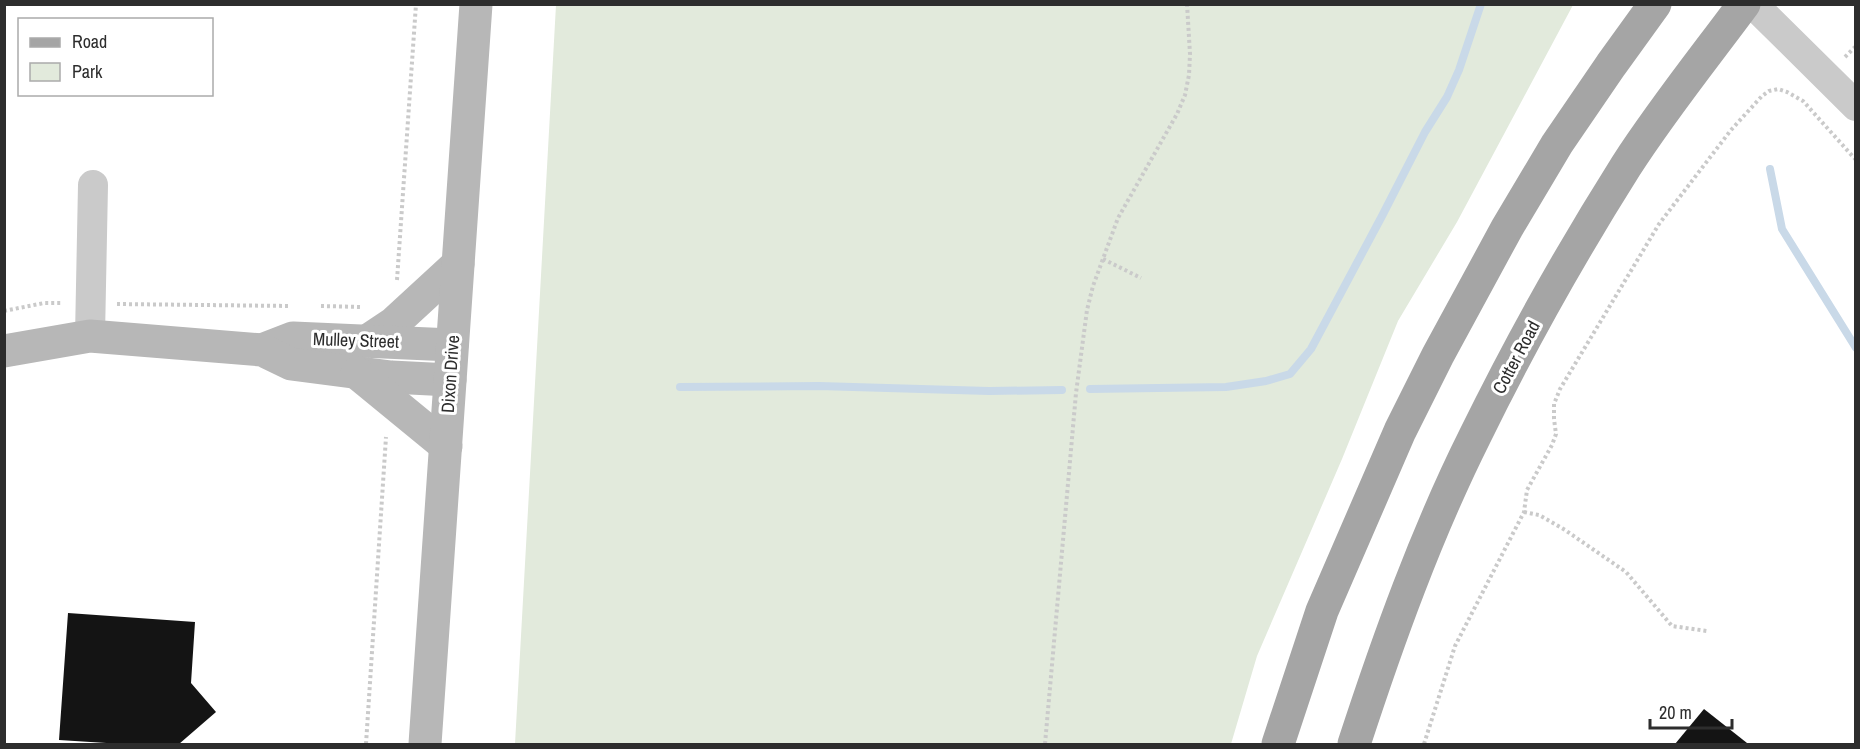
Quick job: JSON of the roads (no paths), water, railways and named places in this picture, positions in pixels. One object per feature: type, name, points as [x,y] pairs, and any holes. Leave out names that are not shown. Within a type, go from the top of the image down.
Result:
[{"type":"main road","name":"Dixon Drive","points":[[425,744],[476,4]]},
{"type":"main road","points":[[1278,744],[1322,611],[1400,431],[1438,356],[1507,228],[1557,144],[1655,4]]},
{"type":"main road","name":"Cotter Road","points":[[1354,744],[1419,561],[1474,437],[1529,333],[1596,215],[1684,83],[1744,4]]},
{"type":"main road","points":[[368,340],[394,323],[458,264]]},
{"type":"main road","name":"Mulley Street","points":[[4,351],[90,336],[262,350],[291,364],[357,373],[450,380]]},
{"type":"main road","name":"Mulley Street","points":[[262,350],[293,338],[452,345]]},
{"type":"main road","points":[[357,373],[446,446]]},
{"type":"street","points":[[1753,4],[1856,106]]},
{"type":"street","points":[[90,336],[93,185]]},
{"type":"waterway","points":[[1090,389],[1226,387],[1266,381],[1290,374],[1311,349],[1425,132],[1447,97],[1459,70],[1481,4]]},
{"type":"waterway","points":[[1770,169],[1782,229],[1856,348]]},
{"type":"waterway","points":[[680,387],[819,386],[989,391],[1062,390]]}]
